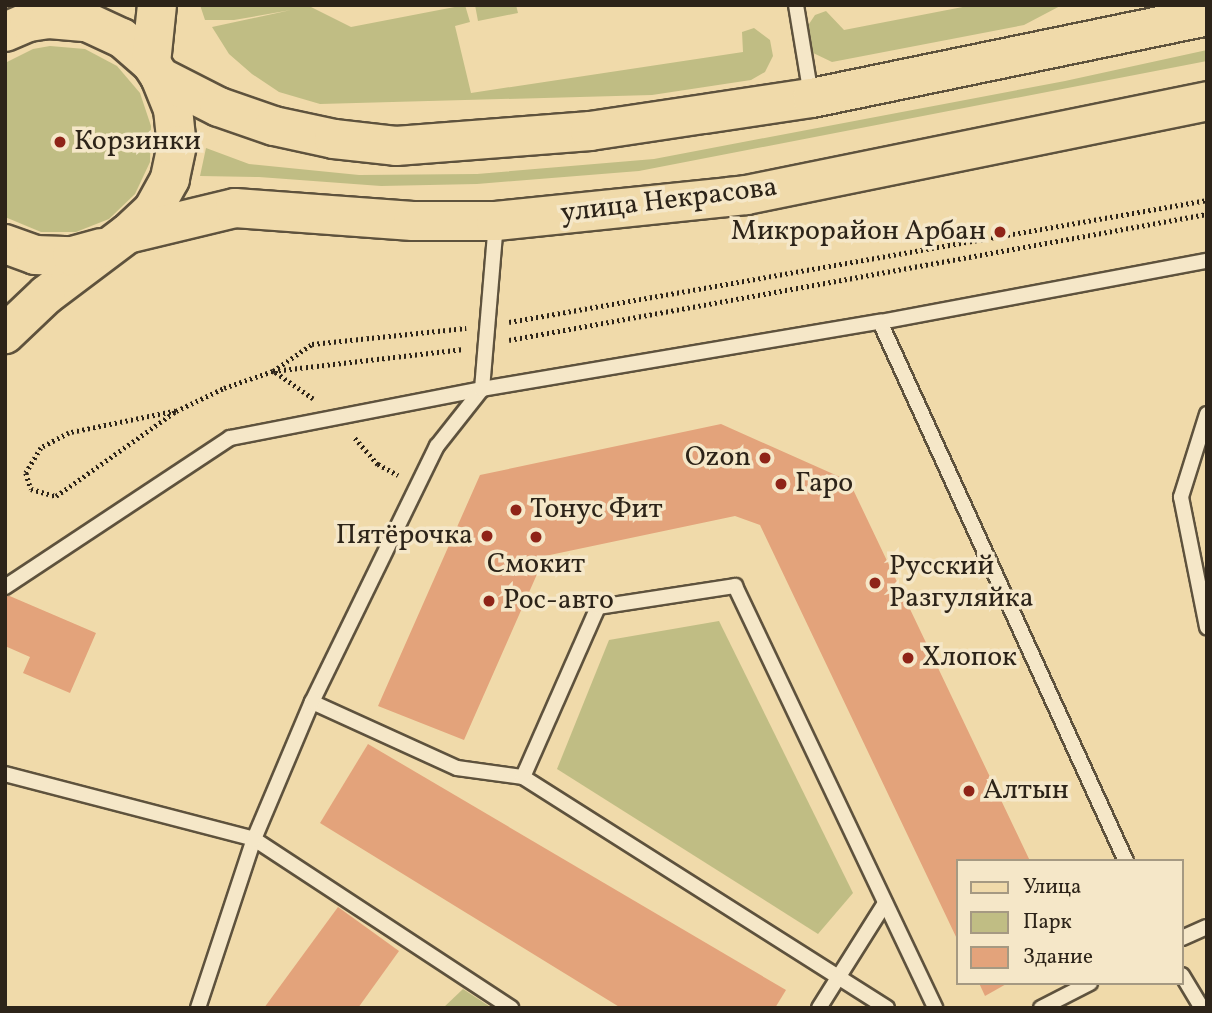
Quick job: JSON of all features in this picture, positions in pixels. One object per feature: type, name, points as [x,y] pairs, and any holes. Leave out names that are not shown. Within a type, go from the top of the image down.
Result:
[{"type":"main road","points":[[5,334],[46,295],[153,210],[170,179],[177,145],[173,109],[155,70],[157,5]]},
{"type":"main road","points":[[36,20],[87,22],[122,38],[155,70],[219,107],[274,126],[334,139],[396,146],[590,131],[812,97],[1207,16]]},
{"type":"main road","name":"улица Некрасова","points":[[5,244],[35,255],[72,256],[117,240],[235,208],[413,221],[496,221],[746,195],[1207,101]]},
{"type":"lane","points":[[796,5],[812,97]]},
{"type":"lane","points":[[198,1008],[254,839],[312,702],[437,446],[482,389],[483,346],[496,221]]},
{"type":"lane","points":[[5,587],[230,438],[482,389],[880,323],[1207,261]]},
{"type":"lane","points":[[880,323],[1125,859]]},
{"type":"lane","points":[[1207,414],[1181,496],[1207,627]]},
{"type":"lane","points":[[523,777],[598,607],[735,586],[935,1008]]},
{"type":"lane","points":[[312,702],[457,768],[523,777],[887,1008]]},
{"type":"lane","points":[[5,774],[254,839],[511,1008]]},
{"type":"lane","points":[[819,1008],[885,903]]},
{"type":"lane","points":[[1184,937],[1207,927]]},
{"type":"lane","points":[[1184,978],[1202,1008]]},
{"type":"lane","points":[[1041,1008],[1086,985]]},
{"type":"path","points":[[273,372],[312,344],[426,330],[485,327],[1207,200]]},
{"type":"path","points":[[176,411],[69,433],[41,448],[26,473],[31,489],[56,496],[176,411],[224,388],[273,372],[483,346],[1207,214]]},
{"type":"path","points":[[273,372],[338,417],[378,464],[418,485]]},
{"type":"green space","points":[[200,5],[318,5],[311,7],[351,27],[465,5],[470,22],[455,26],[471,93],[743,52],[742,32],[754,28],[770,40],[773,56],[765,72],[751,80],[652,95],[320,104],[279,92],[252,74],[229,54],[212,27],[291,10],[234,20],[205,20]]},
{"type":"green space","points":[[475,5],[516,5],[518,13],[478,21]]},
{"type":"green space","points":[[973,5],[1062,5],[1024,25],[832,62],[809,51],[807,27],[815,15],[826,11],[844,30]]},
{"type":"green space","points":[[50,46],[85,49],[117,66],[140,93],[151,126],[150,162],[135,194],[109,219],[76,232],[41,232],[5,217],[5,63],[33,49]]},
{"type":"green space","points":[[1207,50],[1207,61],[639,171],[477,184],[381,186],[259,177],[200,176],[206,148],[249,164],[359,175],[477,174],[654,159],[1065,81]]},
{"type":"green space","points":[[719,621],[853,893],[818,934],[557,769],[609,640]]},
{"type":"green space","points":[[463,989],[492,1008],[443,1008]]},
{"type":"building","points":[[721,424],[849,481],[1029,859],[956,859],[956,937],[760,525],[735,516],[545,556],[464,740],[378,706],[480,475]]},
{"type":"building","points":[[5,594],[96,633],[70,693],[23,673],[30,657],[5,646]]},
{"type":"building","points":[[368,744],[786,990],[775,1008],[621,1008],[320,823]]},
{"type":"building","points":[[338,907],[399,951],[358,1008],[264,1008]]},
{"type":"building","points":[[980,985],[1004,985],[985,996]]},
{"type":"place","name":"Корзинки","points":[[60,142]]},
{"type":"place","name":"Микрорайон Арбан","points":[[1000,232]]},
{"type":"place","name":"Ozon","points":[[765,458]]},
{"type":"place","name":"Гаро","points":[[781,484]]},
{"type":"place","name":"Тонус Фит","points":[[516,510]]},
{"type":"place","name":"Пятёрочка","points":[[487,536]]},
{"type":"place","name":"Смокит","points":[[536,537]]},
{"type":"place","name":"Русский Разгуляйка","points":[[875,583]]},
{"type":"place","name":"Рос-авто","points":[[489,601]]},
{"type":"place","name":"Хлопок","points":[[908,658]]},
{"type":"place","name":"Алтын","points":[[969,791]]}]
